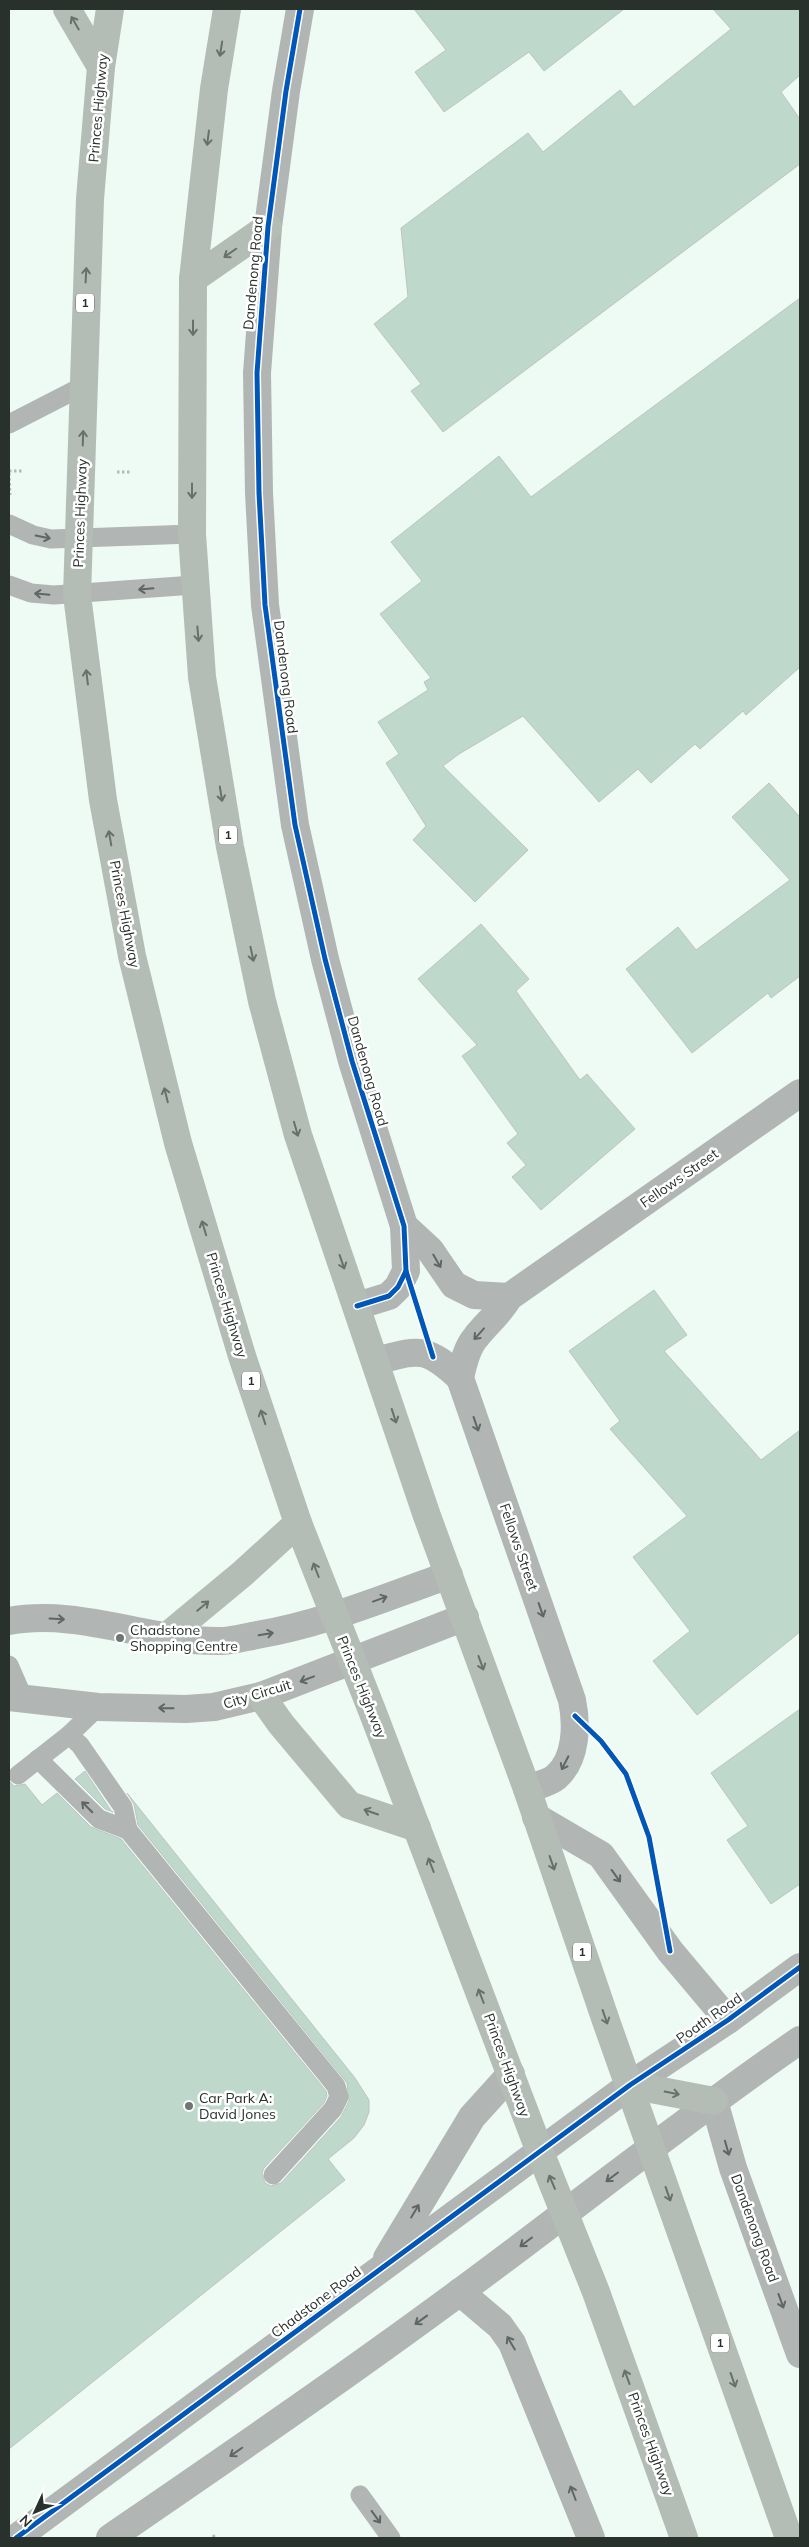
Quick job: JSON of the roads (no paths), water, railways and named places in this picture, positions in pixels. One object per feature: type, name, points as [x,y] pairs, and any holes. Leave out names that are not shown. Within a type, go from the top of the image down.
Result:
[{"type":"highway","points":[[66,9],[101,67]]},
{"type":"highway","name":"Princes Highway","points":[[110,9],[101,67],[90,199],[77,595],[103,800],[132,956],[181,1152],[242,1356],[298,1523],[417,1828],[540,2152],[596,2292],[684,2538]]},
{"type":"highway","name":"1","points":[[227,9],[213,99],[193,279],[192,534],[194,585],[202,677],[230,847],[262,1001],[298,1135],[427,1516],[527,1789],[789,2538]]},
{"type":"highway","points":[[193,279],[268,226]]},
{"type":"highway","points":[[166,1637],[242,1574],[298,1523]]},
{"type":"highway","points":[[261,1696],[349,1805],[417,1828]]},
{"type":"highway","points":[[630,2085],[714,2101]]},
{"type":"street","name":"Dandenong Road","points":[[300,9],[286,90],[268,226],[257,373],[259,493],[265,605],[295,825],[325,960],[352,1061],[404,1226],[406,1271],[398,1287],[389,1296],[357,1306]]},
{"type":"street","name":"Fellows Street","points":[[527,1789],[555,1778],[565,1766],[572,1747],[575,1716],[572,1700],[460,1378],[474,1338],[500,1313],[509,1297],[800,1094]]},
{"type":"street","points":[[404,1226],[430,1250],[454,1285],[474,1294],[509,1297]]},
{"type":"street","points":[[376,1361],[414,1351],[420,1352],[447,1366],[460,1378]]},
{"type":"street","points":[[9,1621],[37,1619],[73,1620],[166,1637],[221,1641],[288,1630],[334,1616],[449,1574]]},
{"type":"street","name":"City Circuit","points":[[16,1697],[98,1707],[186,1709],[214,1707],[261,1696],[353,1662],[464,1617]]},
{"type":"street","points":[[536,1817],[601,1855],[674,1957],[728,2020]]},
{"type":"street","name":"Poath Road","points":[[630,2085],[728,2020],[800,1967]]},
{"type":"street","points":[[110,2538],[276,2424],[460,2292],[714,2101],[800,2040]]},
{"type":"street","points":[[381,2268],[472,2117],[511,2074]]},
{"type":"street","name":"Chadstone Road","points":[[16,2538],[630,2085]]},
{"type":"street","name":"Dandenong Road","points":[[714,2101],[733,2168],[800,2354]]},
{"type":"street","points":[[460,2292],[500,2326],[512,2343],[591,2538]]},
{"type":"lane","points":[[9,424],[84,385]]},
{"type":"lane","points":[[9,524],[33,536],[51,539],[192,534]]},
{"type":"lane","points":[[9,585],[31,593],[77,595],[194,585]]},
{"type":"lane","points":[[9,1665],[16,1697]]},
{"type":"lane","points":[[18,1775],[69,1735],[98,1707]]},
{"type":"lane","points":[[69,1735],[80,1745],[123,1807],[128,1830],[336,2086],[339,2097],[333,2109],[273,2175]]},
{"type":"lane","points":[[38,1760],[99,1819],[128,1830]]},
{"type":"lane","points":[[360,2495],[391,2538]]},
{"type":"place","name":"Chadstone Shopping Centre","points":[[120,1638]]},
{"type":"place","name":"Car Park A: David Jones","points":[[189,2106]]}]
